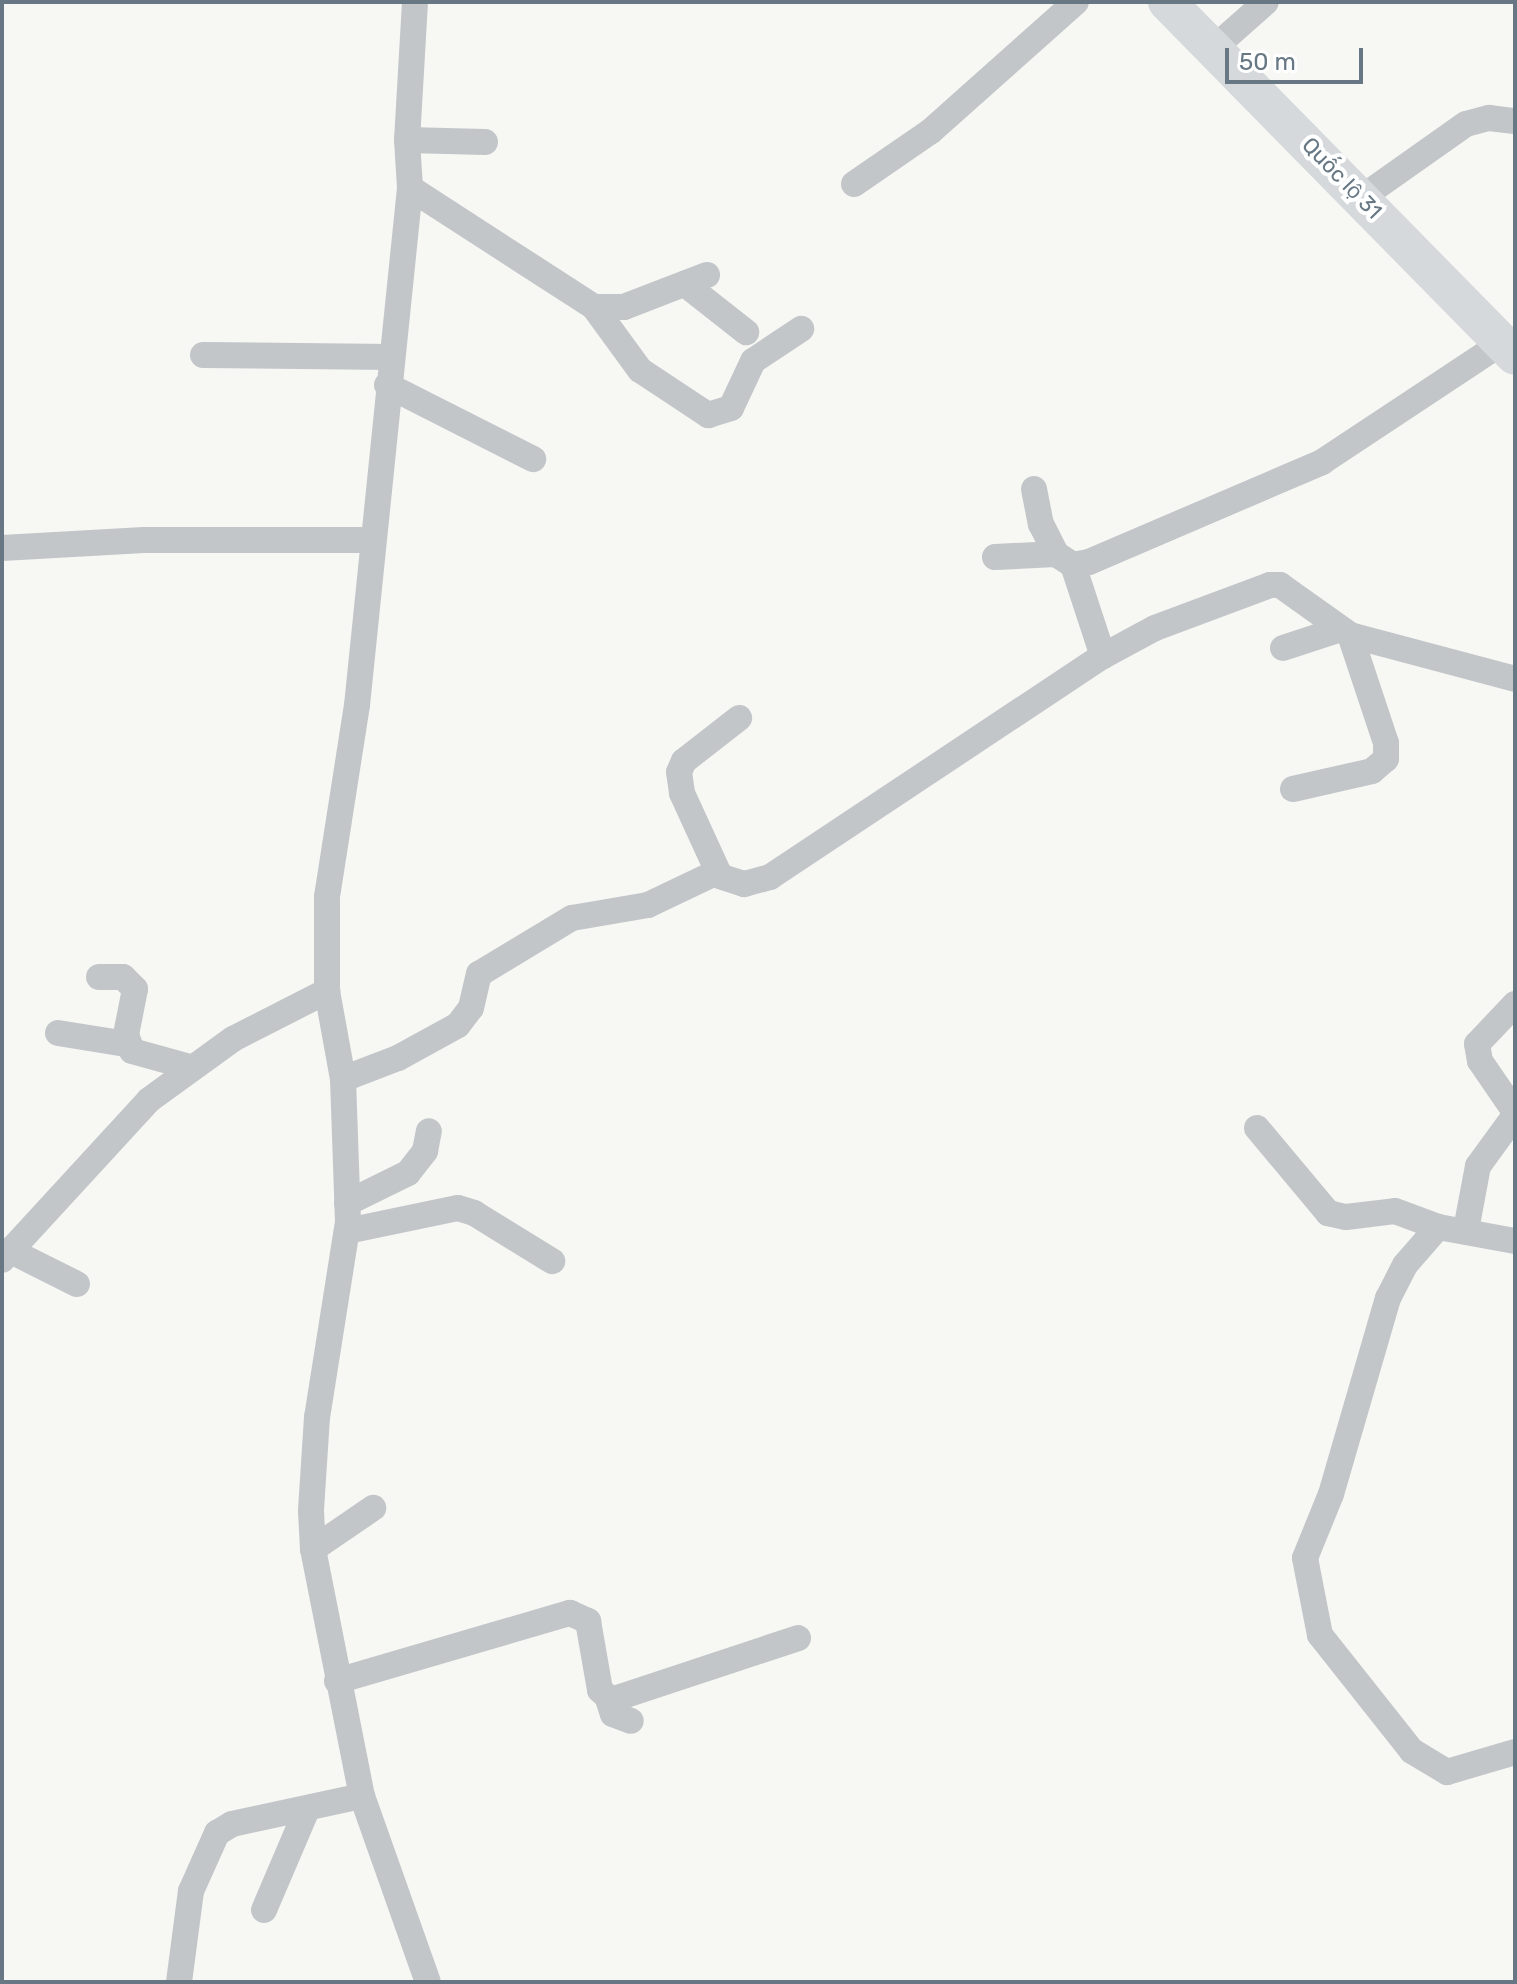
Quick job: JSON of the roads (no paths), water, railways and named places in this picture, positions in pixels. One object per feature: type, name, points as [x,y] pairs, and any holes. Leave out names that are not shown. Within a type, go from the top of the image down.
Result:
[{"type":"highway","name":"Quốc lộ 31","points":[[1167,2],[1509,350]]},
{"type":"street","points":[[415,2],[407,140],[410,188],[371,540],[357,705],[327,897],[327,991],[343,1079],[347,1231],[317,1417],[313,1549],[362,1796],[428,1982]]},
{"type":"street","points":[[854,184],[931,131],[1076,2]]},
{"type":"street","points":[[1214,48],[1266,2]]},
{"type":"street","points":[[1361,198],[1466,124],[1489,118],[1515,121]]},
{"type":"street","points":[[407,140],[485,142]]},
{"type":"street","points":[[410,188],[594,307],[640,370],[708,415],[731,408],[753,361],[801,329]]},
{"type":"street","points":[[594,307],[616,309],[696,280],[746,332]]},
{"type":"street","points":[[995,557],[1065,559],[1322,462],[1509,350]]},
{"type":"street","points":[[203,355],[391,357]]},
{"type":"street","points":[[387,385],[533,459]]},
{"type":"street","points":[[1034,489],[1041,524],[1065,559],[1103,656]]},
{"type":"street","points":[[2,548],[144,540],[371,540]]},
{"type":"street","points":[[739,718],[684,761],[679,772],[682,793],[719,874],[744,884],[770,877],[1103,656],[1155,628],[1270,585],[1280,585],[1344,633],[1515,679]]},
{"type":"street","points":[[1283,648],[1344,633]]},
{"type":"street","points":[[1293,789],[1372,771],[1386,759],[1386,743],[1344,633]]},
{"type":"street","points":[[343,1079],[398,1058],[458,1025],[471,1008],[479,974],[572,918],[648,905],[719,874]]},
{"type":"street","points":[[99,977],[123,977],[135,989],[127,1044]]},
{"type":"street","points":[[77,1284],[8,1242],[149,1100],[190,1067],[233,1039],[327,991]]},
{"type":"street","points":[[1466,1230],[1478,1166],[1515,1114],[1477,1053],[1479,1037],[1515,1004]]},
{"type":"street","points":[[58,1033],[127,1044],[135,1054],[190,1067]]},
{"type":"street","points":[[1257,1128],[1328,1213],[1346,1217],[1387,1210],[1438,1227],[1515,1241]]},
{"type":"street","points":[[347,1203],[408,1173],[425,1151],[429,1131]]},
{"type":"street","points":[[347,1231],[458,1208],[474,1213],[552,1261]]},
{"type":"street","points":[[1438,1227],[1405,1265],[1388,1298],[1331,1494],[1306,1550],[1307,1583],[1315,1624],[1326,1646],[1422,1760],[1447,1772],[1515,1752]]},
{"type":"street","points":[[313,1549],[373,1508]]},
{"type":"street","points":[[337,1681],[577,1612],[588,1621],[600,1690],[608,1699],[613,1714],[631,1721]]},
{"type":"street","points":[[608,1699],[798,1638]]},
{"type":"street","points":[[179,1982],[191,1891],[211,1840],[232,1824],[362,1796]]},
{"type":"street","points":[[264,1910],[307,1809]]}]
